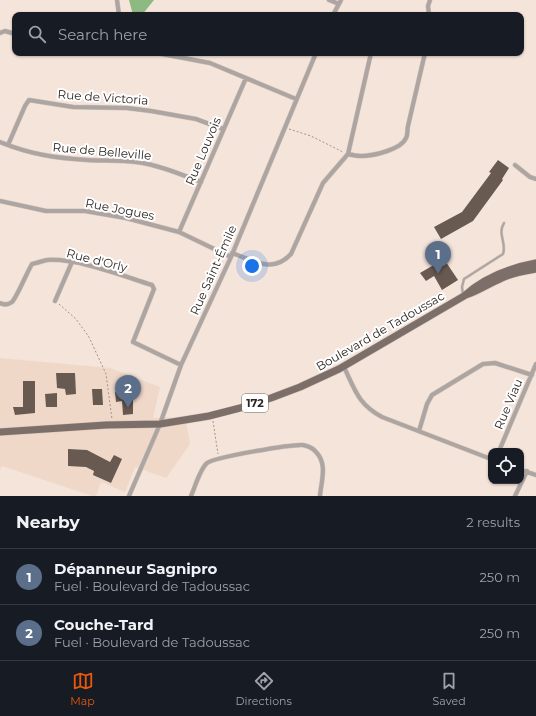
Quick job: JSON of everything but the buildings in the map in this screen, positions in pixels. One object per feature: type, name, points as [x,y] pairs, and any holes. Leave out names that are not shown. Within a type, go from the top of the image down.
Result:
[{"type":"main road","name":"Boulevard de Tadoussac","points":[[464,296],[472,288],[499,273],[512,268],[536,263]]},
{"type":"main road","name":"Boulevard de Tadoussac","points":[[0,432],[112,425],[160,424],[211,415],[271,398],[300,387],[344,367],[464,296],[476,292],[512,274],[536,269]]},
{"type":"street","points":[[117,0],[119,12]]},
{"type":"street","points":[[329,0],[340,2],[335,12]]},
{"type":"street","points":[[429,12],[428,6],[430,0]]},
{"type":"street","points":[[0,33],[5,31],[12,33]]},
{"type":"street","points":[[173,56],[210,63],[296,99]]},
{"type":"street","name":"Rue Saint-Émile","points":[[128,496],[160,424],[181,365],[231,255],[315,56]]},
{"type":"street","points":[[370,56],[348,154],[360,156],[385,152],[397,147],[405,141],[424,56]]},
{"type":"street","name":"Rue Louvois","points":[[179,232],[246,78]]},
{"type":"street","name":"Rue de Victoria","points":[[8,145],[29,100],[73,107],[127,108],[151,111],[196,119],[223,129]]},
{"type":"street","name":"Rue de Belleville","points":[[0,142],[26,152],[42,155],[88,160],[137,162],[165,168],[201,182]]},
{"type":"street","name":"Rue Jogues","points":[[0,200],[46,211],[85,210],[126,218],[179,232],[231,255],[263,264],[275,265],[284,261],[294,249],[323,183],[348,154]]},
{"type":"street","points":[[515,165],[530,177],[536,179]]},
{"type":"street","name":"Rue d'Orly","points":[[0,303],[4,305],[14,300],[32,264],[46,260],[72,262],[152,285],[154,289],[133,342],[181,365]]},
{"type":"street","points":[[55,301],[72,262]]},
{"type":"street","points":[[419,431],[427,404],[432,395],[483,364],[495,363],[532,375]]},
{"type":"street","name":"Rue Viau","points":[[500,448],[536,364]]},
{"type":"street","points":[[344,367],[357,394],[366,407],[382,417],[488,458]]},
{"type":"street","points":[[191,496],[205,465],[208,462],[244,453],[295,445],[304,445],[318,453],[322,462],[320,496]]},
{"type":"street","points":[[524,471],[536,475]]},
{"type":"street","points":[[515,496],[527,472]]},
{"type":"lane","points":[[464,296],[462,287],[464,279],[503,254],[505,249],[501,230],[504,223]]},
{"type":"path","points":[[284,127],[312,136],[348,154]]},
{"type":"path","points":[[55,301],[76,319],[89,337],[106,374],[112,425]]},
{"type":"path","points":[[211,415],[219,459]]},
{"type":"shaded area","points":[[0,358],[110,368],[160,387],[153,418],[185,417],[190,444],[166,478],[135,467],[125,492],[101,482],[96,496],[92,496],[2,466],[0,470]]},
{"type":"green space","points":[[129,0],[154,0],[144,12],[132,12]]},
{"type":"place","name":"Dépanneur Sagnipro","points":[[438,274]]},
{"type":"place","name":"Couche-Tard","points":[[128,408]]}]
